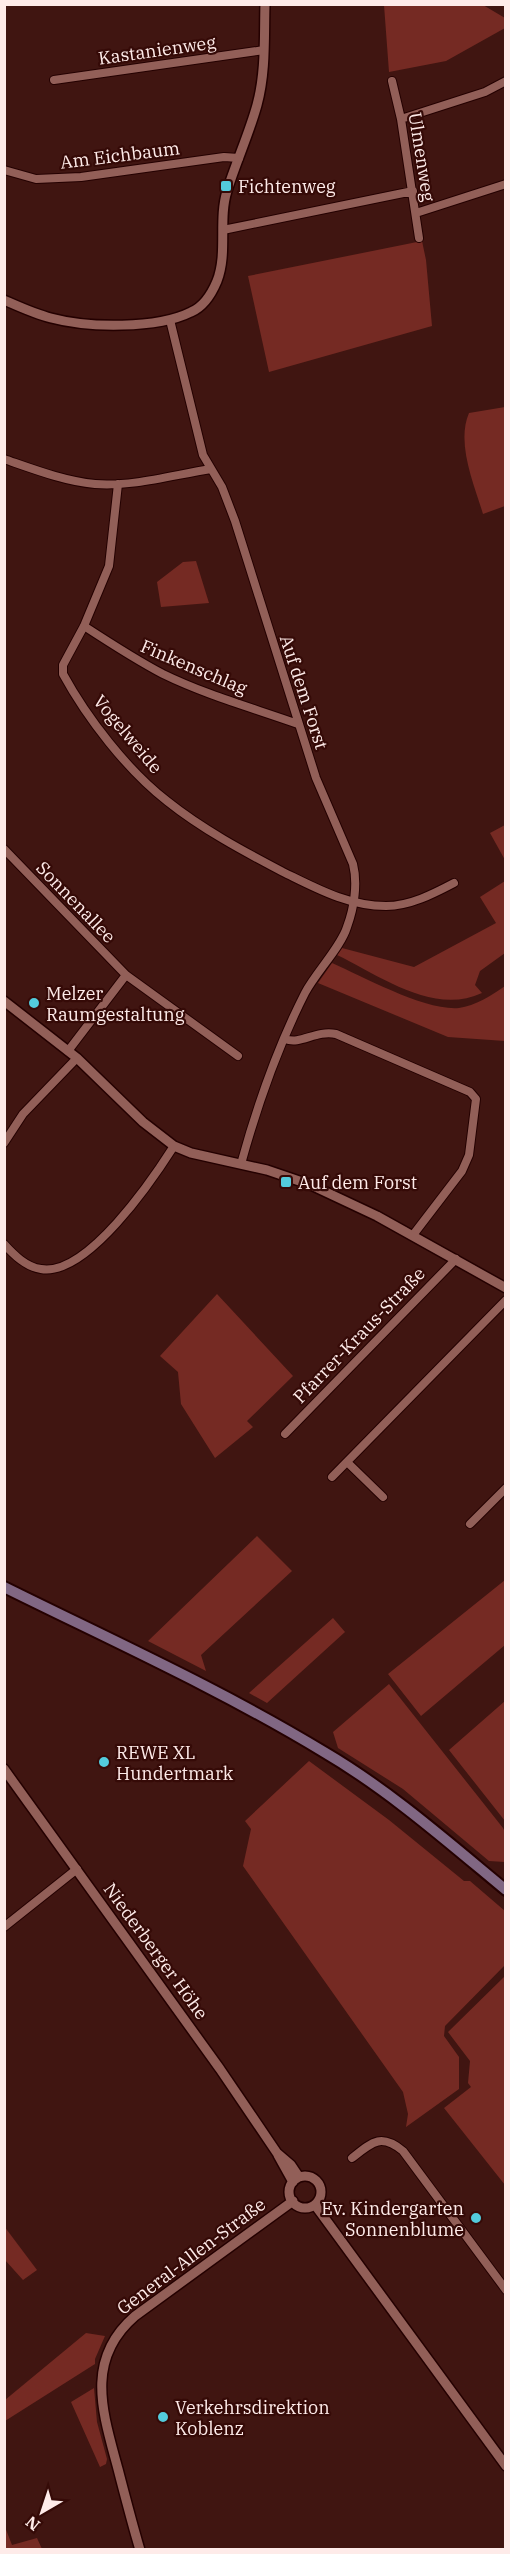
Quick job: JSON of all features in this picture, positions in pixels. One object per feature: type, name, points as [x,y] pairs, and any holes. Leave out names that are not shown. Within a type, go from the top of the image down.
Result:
[{"type":"main road","points":[[4,1587],[246,1708],[326,1753],[380,1791],[506,1890]]},
{"type":"street","points":[[4,300],[50,318],[81,324],[128,324],[170,320],[192,312],[212,291],[220,271],[224,203],[257,105],[264,50],[265,4]]},
{"type":"street","name":"Kastanienweg","points":[[54,80],[264,50]]},
{"type":"street","name":"Ulmenweg","points":[[392,81],[401,119],[419,238]]},
{"type":"street","points":[[401,119],[485,92],[506,81]]},
{"type":"street","name":"Am Eichbaum","points":[[4,170],[36,179],[81,177],[224,156],[239,158]]},
{"type":"street","points":[[416,213],[506,184]]},
{"type":"street","points":[[222,230],[413,191]]},
{"type":"street","name":"Auf dem Forst","points":[[170,320],[203,454],[222,487],[235,521],[316,778],[353,864],[356,877],[347,929],[312,980],[285,1039],[256,1113],[241,1164]]},
{"type":"street","points":[[4,459],[48,474],[94,484],[118,484],[211,469]]},
{"type":"street","name":"Vogelweide","points":[[118,484],[109,566],[84,626],[63,665],[63,675],[86,710],[132,769],[166,800],[209,830],[309,885],[353,903]]},
{"type":"street","name":"Finkenschlag","points":[[84,626],[119,650],[163,674],[298,724]]},
{"type":"street","name":"Sonnenallee","points":[[4,849],[126,975],[238,1056]]},
{"type":"street","points":[[353,903],[387,906],[407,903],[428,897],[454,883]]},
{"type":"street","points":[[68,1051],[126,975]]},
{"type":"street","name":"Pfarrer-Kraus-Straße","points":[[6,1006],[77,1058],[143,1122],[174,1146],[191,1154],[286,1175],[310,1185],[413,1235],[506,1288]]},
{"type":"street","points":[[285,1039],[295,1041],[322,1033],[336,1034],[470,1092],[476,1099],[466,1163],[413,1235]]},
{"type":"street","points":[[4,1143],[23,1114],[77,1058]]},
{"type":"street","points":[[4,1244],[27,1264],[40,1269],[55,1269],[73,1262],[123,1217],[148,1186],[174,1146]]},
{"type":"street","name":"Pfarrer-Kraus-Straße","points":[[285,1434],[456,1258]]},
{"type":"street","points":[[332,1477],[506,1300]]},
{"type":"street","points":[[347,1462],[383,1497]]},
{"type":"street","points":[[470,1524],[506,1488]]},
{"type":"street","name":"Niederberger Höhe","points":[[4,1769],[277,2153],[291,2165],[296,2180]]},
{"type":"street","points":[[4,1927],[76,1869]]},
{"type":"street","points":[[352,2157],[372,2142],[385,2140],[403,2151],[506,2290]]},
{"type":"street","points":[[296,2180],[308,2176],[319,2184],[321,2193],[315,2205],[506,2466]]},
{"type":"street","name":"General-Allen-Straße","points":[[296,2180],[290,2192],[293,2201],[302,2207],[315,2205]]},
{"type":"street","name":"General-Allen-Straße","points":[[140,2550],[103,2410],[103,2370],[110,2345],[116,2335],[135,2316],[293,2201]]},
{"type":"shaded area","points":[[384,5],[483,5],[505,18],[505,28],[446,61],[389,72]]},
{"type":"shaded area","points":[[422,241],[432,326],[269,372],[248,276]]},
{"type":"shaded area","points":[[505,407],[505,506],[483,514],[465,450],[466,425],[469,413]]},
{"type":"shaded area","points":[[196,561],[209,603],[161,607],[157,582],[183,562]]},
{"type":"shaded area","points":[[505,825],[505,860],[490,833]]},
{"type":"shaded area","points":[[505,881],[505,953],[480,971],[475,985],[482,993],[463,999],[445,1000],[426,996],[388,982],[337,955],[342,948],[414,967],[496,923],[480,897]]},
{"type":"shaded area","points":[[332,963],[412,999],[445,1008],[471,1005],[505,986],[505,1041],[448,1037],[318,983]]},
{"type":"shaded area","points":[[217,1294],[293,1376],[247,1421],[253,1427],[215,1458],[181,1404],[178,1372],[160,1356]]},
{"type":"shaded area","points":[[257,1536],[292,1571],[201,1655],[206,1671],[148,1641]]},
{"type":"shaded area","points":[[505,1580],[505,1645],[421,1716],[388,1674]]},
{"type":"shaded area","points":[[333,1618],[345,1632],[267,1703],[249,1693]]},
{"type":"shaded area","points":[[389,1684],[503,1828],[505,1862],[489,1861],[403,1789],[338,1748],[333,1732]]},
{"type":"shaded area","points":[[505,1701],[505,1821],[449,1750]]},
{"type":"shaded area","points":[[309,1761],[389,1820],[464,1881],[470,1881],[505,1911],[505,1965],[445,2026],[444,2036],[459,2057],[459,2089],[406,2127],[408,2114],[403,2092],[243,1866],[251,1829],[245,1821]]},
{"type":"shaded area","points":[[505,1976],[505,2185],[444,2108],[471,2087],[468,2083],[470,2061],[448,2032]]},
{"type":"shaded area","points":[[4,2226],[37,2270],[23,2280],[5,2260]]},
{"type":"shaded area","points":[[86,2333],[105,2336],[95,2364],[5,2421],[5,2400]]},
{"type":"shaded area","points":[[94,2388],[97,2422],[107,2459],[106,2464],[100,2467],[71,2402]]},
{"type":"shaded area","points":[[5,2527],[12,2545],[37,2538],[42,2549],[5,2549]]},
{"type":"place","name":"Fichtenweg","points":[[226,186]]},
{"type":"place","name":"Melzer Raumgestaltung","points":[[34,1003]]},
{"type":"place","name":"Auf dem Forst","points":[[286,1182]]},
{"type":"place","name":"REWE XL Hundertmark","points":[[104,1762]]},
{"type":"place","name":"Ev. Kindergarten Sonnenblume","points":[[476,2218]]},
{"type":"place","name":"Verkehrsdirektion Koblenz","points":[[163,2417]]}]
